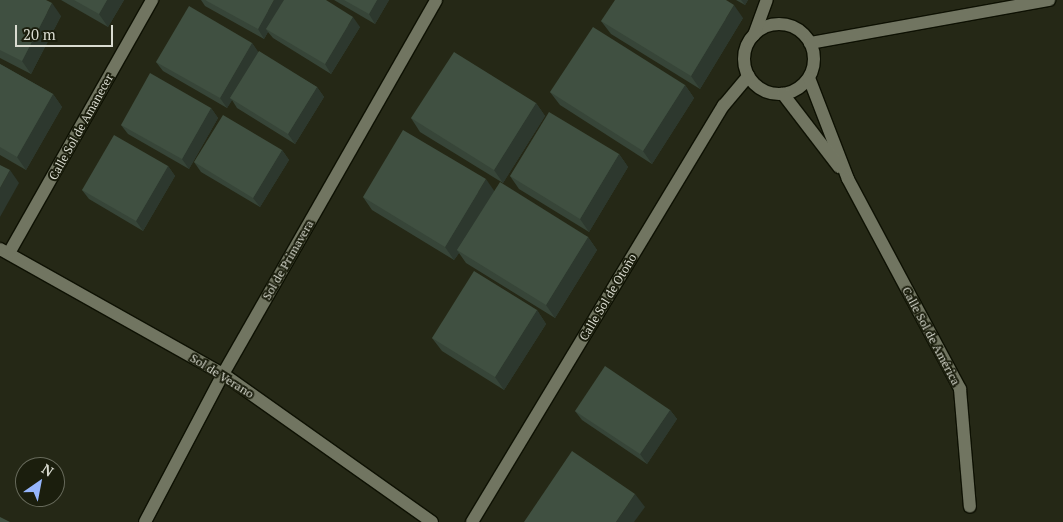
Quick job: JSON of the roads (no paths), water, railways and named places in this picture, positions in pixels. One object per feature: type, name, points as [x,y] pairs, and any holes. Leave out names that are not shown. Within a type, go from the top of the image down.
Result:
[{"type":"street","name":"Calle Sol de Amanecer","points":[[5,251],[152,0]]},
{"type":"street","name":"Sol de Primavera","points":[[145,522],[223,374],[436,0]]},
{"type":"street","points":[[754,35],[783,24],[803,33],[810,43],[814,55],[809,78],[801,88],[782,94],[766,92],[748,76],[744,53],[754,35],[767,0]]},
{"type":"street","points":[[810,43],[1049,0]]},
{"type":"street","name":"Calle Sol de Otoño","points":[[472,522],[724,105],[748,76]]},
{"type":"street","name":"Calle Sol de América","points":[[809,78],[848,179],[960,389],[970,507]]},
{"type":"street","name":"Calle Sol de América","points":[[782,94],[848,179]]},
{"type":"street","name":"Sol de Verano","points":[[5,251],[223,374],[432,522]]}]
